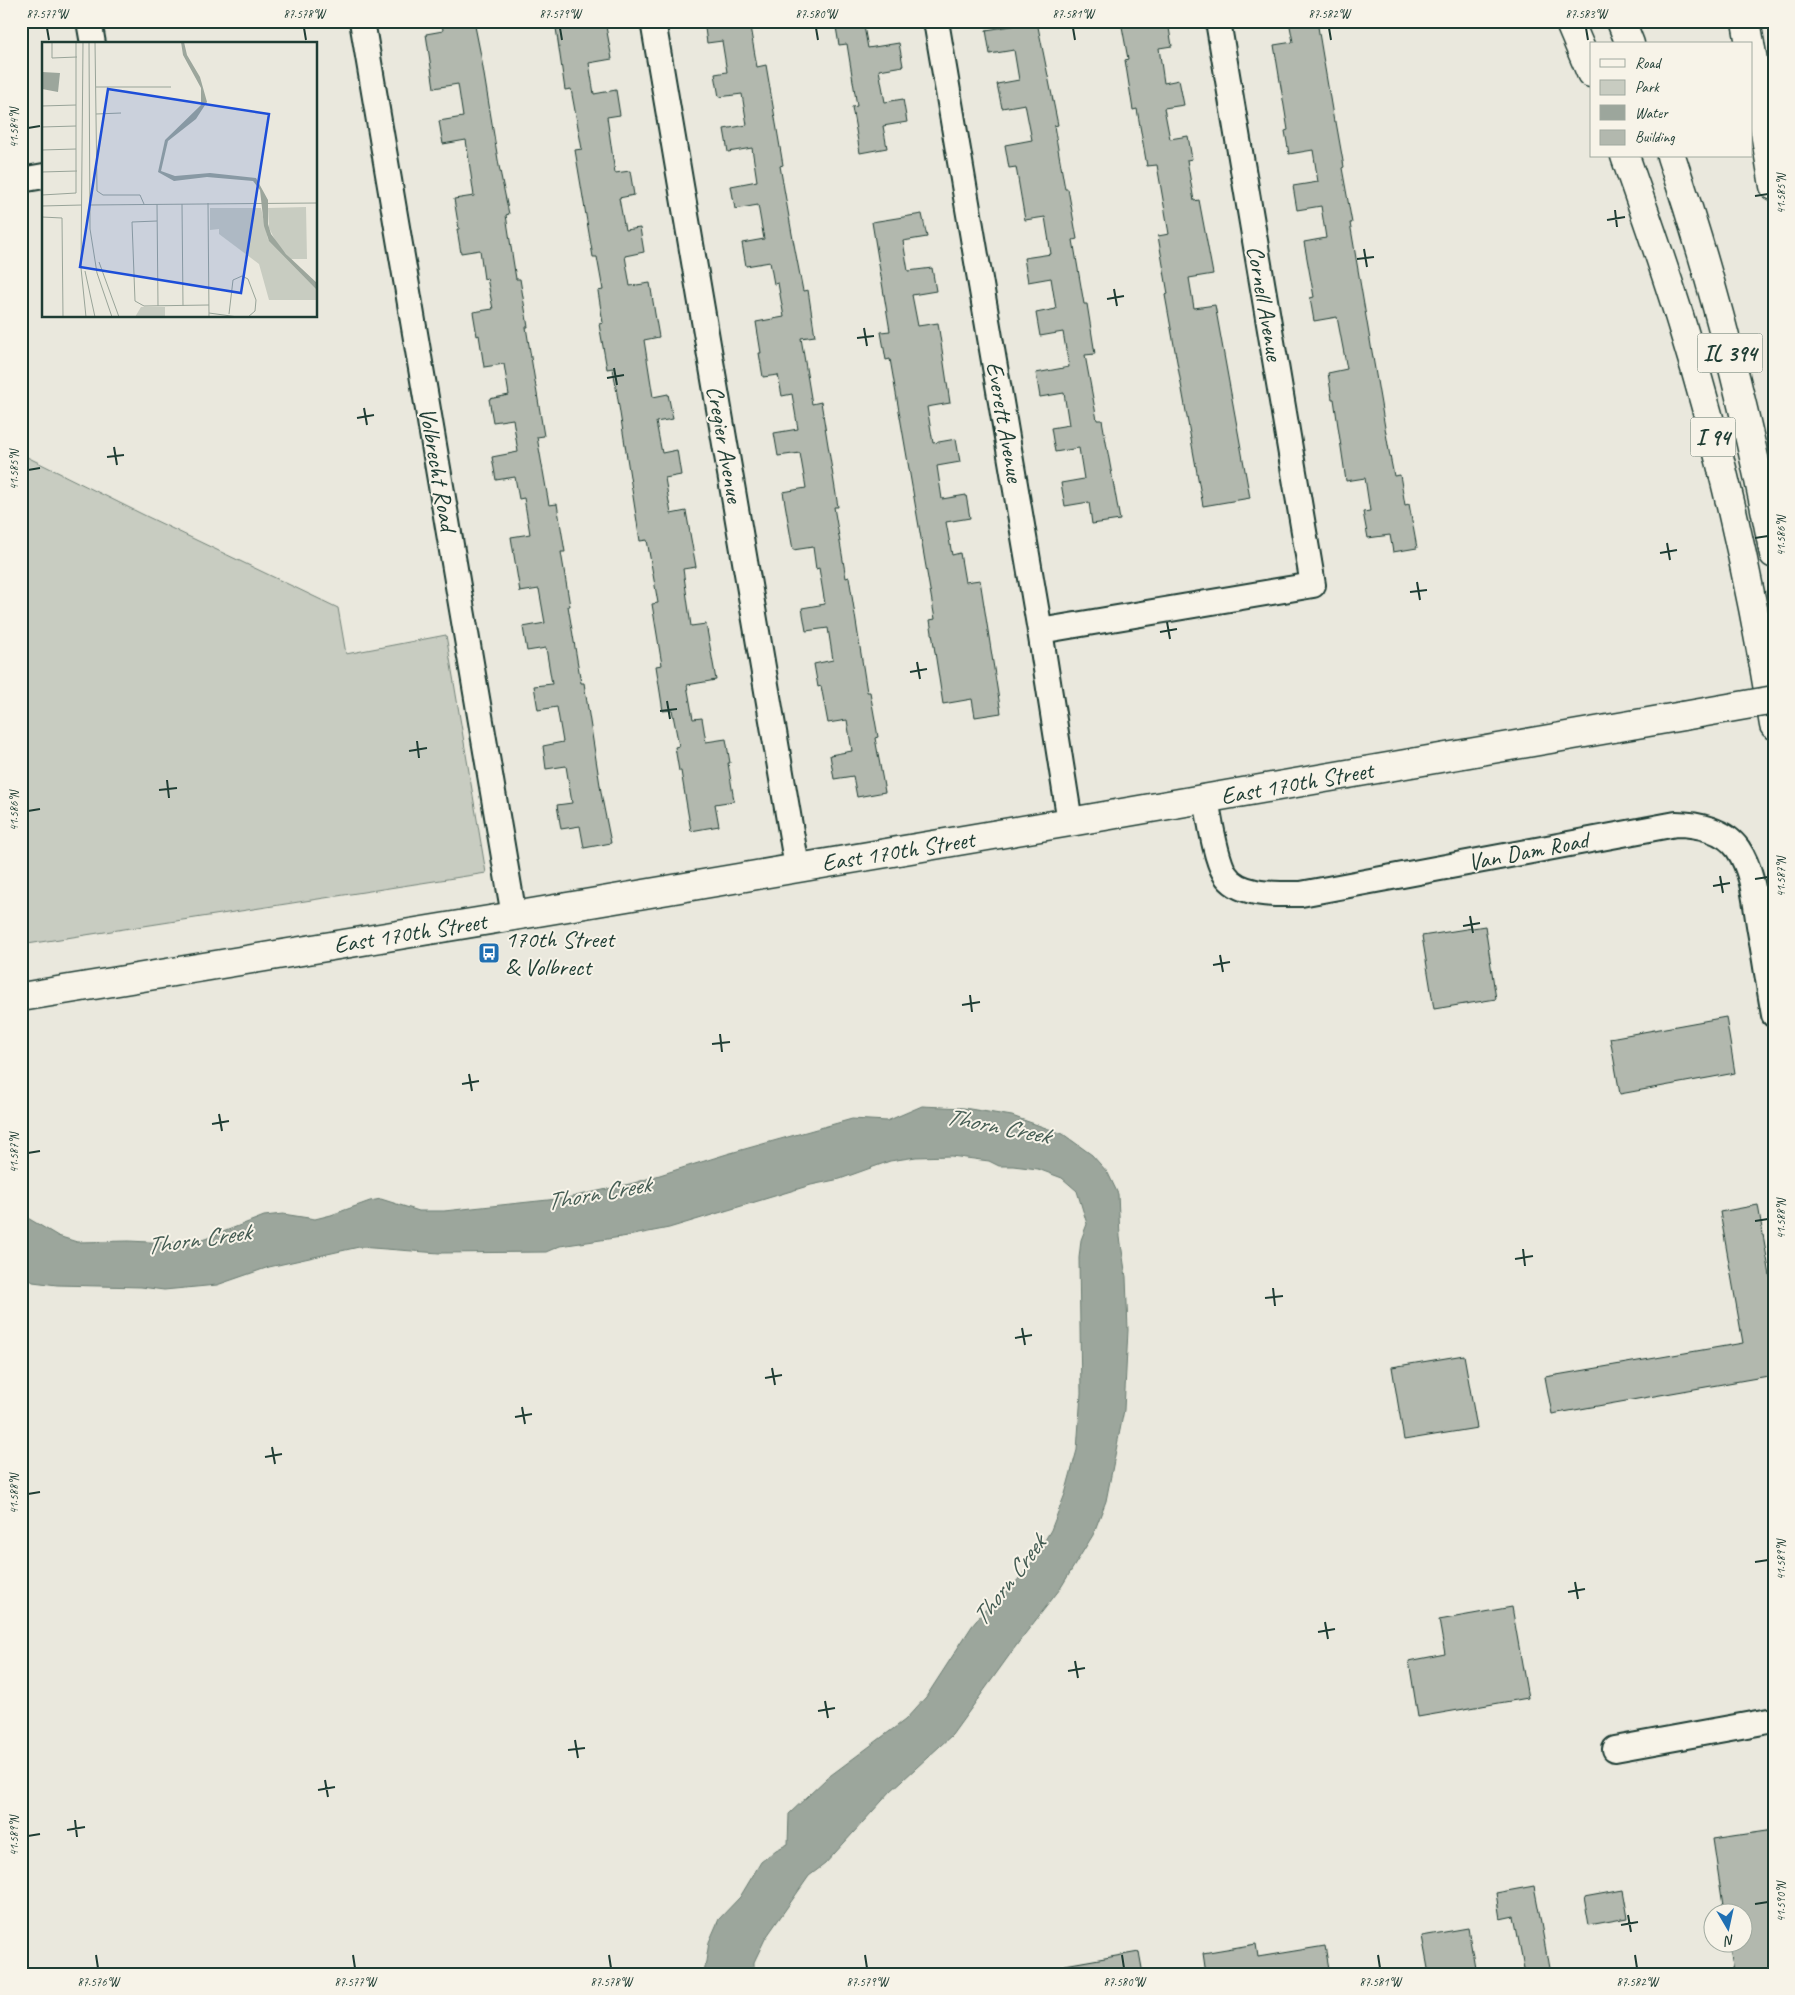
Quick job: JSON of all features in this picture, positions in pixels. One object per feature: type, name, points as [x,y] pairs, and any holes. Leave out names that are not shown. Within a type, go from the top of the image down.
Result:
[{"type":"main road","points":[[1569,21],[1590,71]]},
{"type":"main road","points":[[1621,21],[1629,42]]},
{"type":"main road","points":[[1746,21],[1750,42]]},
{"type":"main road","points":[[1752,55],[1774,186]]},
{"type":"main road","name":"I 94","points":[[1626,158],[1681,322],[1724,478],[1760,639],[1774,725]]},
{"type":"main road","name":"IL 394","points":[[1672,158],[1688,206],[1725,333],[1749,430],[1774,554]]},
{"type":"main road","name":"East 170th Street","points":[[32,995],[1206,799],[1774,700]]},
{"type":"street","points":[[88,21],[93,42]]},
{"type":"street","name":"Volbrecht Road","points":[[362,21],[514,916]]},
{"type":"street","name":"Cregier Avenue","points":[[653,21],[797,868]]},
{"type":"street","name":"Everett Avenue","points":[[936,21],[1040,632],[1070,822]]},
{"type":"street","name":"Cornell Avenue","points":[[1040,632],[1313,585],[1218,21]]},
{"type":"street","points":[[21,180],[42,176]]},
{"type":"street","name":"Van Dam Road","points":[[1206,799],[1220,861],[1226,875],[1237,885],[1254,892],[1272,895],[1301,894],[1662,826],[1689,824],[1704,827],[1722,836],[1737,847],[1746,863],[1754,896],[1774,1015]]},
{"type":"street","points":[[1615,1749],[1774,1720]]},
{"type":"green space","points":[[21,454],[338,608],[346,654],[446,635],[486,873],[21,945]]},
{"type":"water","name":"Thorn Creek","points":[[922,1106],[964,1108],[1012,1116],[1063,1134],[1092,1155],[1108,1173],[1118,1194],[1120,1237],[1126,1277],[1128,1330],[1124,1410],[1106,1501],[1093,1535],[1060,1589],[1021,1639],[952,1735],[891,1791],[825,1864],[809,1876],[765,1939],[754,1962],[754,1974],[704,1974],[709,1942],[719,1919],[740,1897],[761,1862],[776,1850],[788,1844],[789,1814],[827,1778],[905,1720],[926,1697],[972,1626],[985,1610],[1011,1588],[1031,1564],[1051,1530],[1065,1494],[1077,1450],[1081,1393],[1079,1258],[1081,1240],[1087,1224],[1077,1191],[1062,1178],[1038,1169],[999,1166],[989,1161],[951,1156],[916,1157],[890,1161],[840,1179],[811,1185],[669,1228],[560,1246],[546,1252],[439,1253],[359,1247],[269,1267],[217,1285],[164,1290],[141,1287],[57,1285],[33,1282],[21,1273],[21,1214],[58,1236],[77,1242],[129,1241],[168,1243],[205,1239],[264,1216],[283,1214],[315,1219],[381,1199],[419,1211],[444,1211],[567,1198],[634,1183],[727,1154],[852,1119],[887,1121]]},
{"type":"building","points":[[442,21],[474,21],[509,214],[506,215],[516,279],[520,279],[528,327],[526,327],[544,436],[537,437],[549,505],[557,504],[565,552],[561,552],[570,606],[568,606],[581,683],[584,683],[611,843],[584,848],[580,826],[561,829],[557,805],[572,803],[566,766],[546,769],[543,746],[563,742],[557,707],[538,710],[534,686],[552,684],[546,648],[527,651],[523,627],[545,623],[539,589],[520,592],[511,537],[530,534],[524,498],[519,499],[515,477],[496,480],[492,457],[518,452],[513,419],[493,422],[489,399],[509,395],[504,364],[484,367],[479,335],[477,336],[473,312],[493,309],[487,278],[484,279],[480,250],[461,253],[454,199],[474,196],[466,140],[443,144],[439,121],[463,117],[458,84],[434,88],[426,34],[443,31]]},
{"type":"building","points":[[555,21],[605,21],[612,59],[589,63],[594,94],[616,90],[620,115],[607,117],[615,173],[630,171],[634,195],[619,198],[625,230],[640,228],[644,252],[625,256],[630,286],[650,283],[659,337],[644,340],[653,397],[668,394],[673,419],[656,422],[662,453],[677,450],[681,475],[665,478],[671,514],[686,511],[696,567],[683,569],[691,626],[706,624],[716,680],[687,685],[693,719],[702,718],[706,742],[726,739],[730,763],[728,763],[734,801],[715,804],[719,826],[691,831],[675,747],[679,746],[672,710],[663,711],[656,666],[662,665],[652,604],[658,603],[647,540],[640,541],[613,368],[607,369],[599,324],[603,323],[598,291],[603,290],[597,257],[593,257],[575,150],[582,149],[571,89],[565,90]]},
{"type":"building","points":[[704,21],[749,21],[757,67],[766,65],[783,165],[780,166],[792,234],[803,291],[808,290],[815,336],[801,338],[812,404],[821,402],[838,507],[834,507],[846,578],[849,577],[867,692],[870,692],[878,737],[875,738],[885,792],[857,797],[853,776],[834,779],[830,755],[852,751],[847,720],[828,723],[821,686],[818,687],[814,664],[833,660],[828,628],[806,631],[802,608],[825,604],[819,568],[816,569],[813,547],[793,550],[783,492],[806,488],[800,453],[778,456],[774,433],[798,429],[792,394],[782,396],[778,375],[763,377],[759,353],[761,353],[756,322],[784,317],[778,283],[774,284],[770,262],[746,266],[742,243],[764,239],[758,205],[735,209],[731,186],[757,181],[752,148],[728,152],[724,129],[747,125],[742,94],[719,97],[715,74],[727,72],[722,41],[707,43]]},
{"type":"building","points":[[835,21],[863,21],[868,48],[899,43],[903,66],[879,70],[885,102],[903,99],[907,122],[883,126],[887,148],[860,153],[852,107],[857,106],[847,44],[839,45]]},
{"type":"building","points":[[1121,21],[1149,21],[1150,25],[1168,22],[1172,46],[1159,48],[1164,83],[1179,80],[1184,105],[1164,108],[1170,139],[1188,136],[1192,159],[1187,160],[1194,201],[1199,200],[1213,274],[1189,278],[1194,308],[1215,305],[1250,498],[1203,506],[1165,295],[1168,294],[1158,236],[1169,234],[1157,165],[1147,166],[1137,109],[1133,110],[1125,60],[1128,59]]},
{"type":"building","points":[[1289,21],[1317,21],[1334,122],[1336,122],[1344,167],[1342,168],[1352,223],[1350,223],[1389,451],[1394,476],[1400,475],[1405,505],[1409,504],[1417,548],[1393,552],[1390,535],[1368,538],[1363,512],[1370,511],[1365,478],[1346,481],[1334,399],[1332,399],[1328,373],[1347,369],[1337,317],[1314,321],[1310,298],[1314,297],[1304,242],[1326,238],[1321,206],[1297,210],[1293,186],[1318,182],[1313,150],[1289,154],[1285,131],[1288,130],[1274,45],[1293,42]]},
{"type":"building","points":[[1037,22],[1058,125],[1054,126],[1065,189],[1068,189],[1077,239],[1073,240],[1084,304],[1087,304],[1095,354],[1085,355],[1097,420],[1102,420],[1120,520],[1092,524],[1089,502],[1065,506],[1061,483],[1084,479],[1079,448],[1055,452],[1051,428],[1069,425],[1064,393],[1040,397],[1036,373],[1069,367],[1063,332],[1040,336],[1036,313],[1056,309],[1051,278],[1028,282],[1024,258],[1051,254],[1045,217],[1025,220],[1016,167],[1009,168],[1005,145],[1032,140],[1025,104],[1002,108],[997,84],[1019,80],[1014,50],[990,54],[986,30]]},
{"type":"building","points":[[922,214],[927,237],[903,241],[908,271],[932,268],[936,291],[912,295],[918,326],[938,323],[950,403],[927,407],[933,443],[956,439],[960,462],[937,466],[942,499],[966,495],[970,518],[946,522],[952,555],[960,553],[965,582],[980,580],[1001,713],[975,717],[972,699],[943,704],[930,620],[935,619],[890,359],[886,360],[881,332],[890,331],[872,222]]},
{"type":"building","points":[[1485,926],[1496,999],[1434,1009],[1422,936]]},
{"type":"building","points":[[1726,1017],[1735,1073],[1620,1094],[1610,1038]]},
{"type":"building","points":[[1758,1205],[1774,1299],[1774,1375],[1552,1414],[1545,1377],[1743,1343],[1720,1212]]},
{"type":"building","points":[[1464,1355],[1477,1428],[1404,1440],[1392,1367]]},
{"type":"building","points":[[1512,1607],[1528,1698],[1418,1717],[1409,1661],[1445,1654],[1439,1620]]},
{"type":"building","points":[[1774,1830],[1774,1974],[1734,1974],[1731,1952],[1752,1952],[1752,1902],[1722,1902],[1713,1839]]},
{"type":"building","points":[[1534,1886],[1550,1974],[1525,1974],[1514,1916],[1500,1919],[1496,1893]]},
{"type":"building","points":[[1623,1890],[1628,1918],[1589,1925],[1584,1897]]},
{"type":"building","points":[[1468,1928],[1476,1974],[1429,1974],[1422,1936]]},
{"type":"building","points":[[1256,1944],[1258,1957],[1325,1946],[1330,1974],[1206,1974],[1203,1953]]},
{"type":"building","points":[[1139,1952],[1143,1974],[1066,1974],[1065,1965]]},
{"type":"place","name":"170th Street & Volbrect","points":[[489,953]]}]
